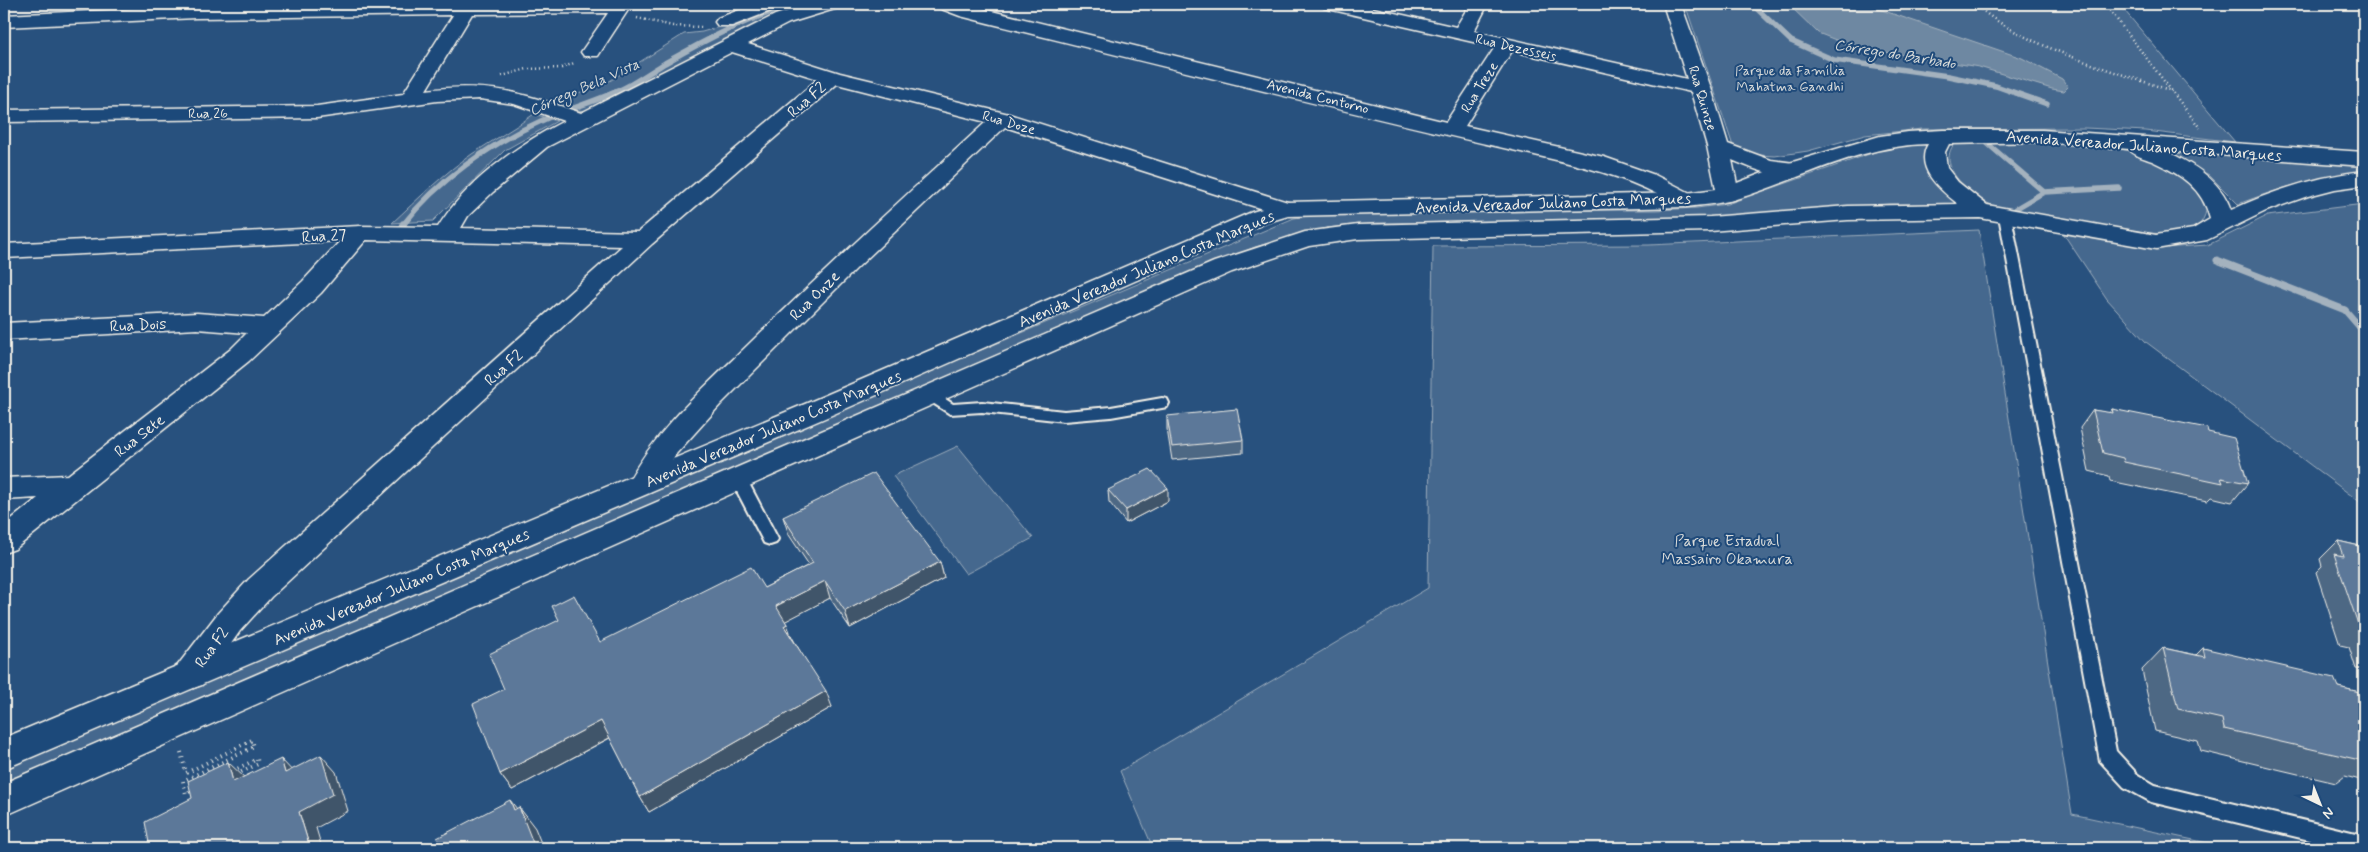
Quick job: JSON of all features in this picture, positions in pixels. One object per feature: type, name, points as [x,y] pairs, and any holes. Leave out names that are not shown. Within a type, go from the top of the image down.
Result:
[{"type":"street","points":[[725,22],[771,4]]},
{"type":"street","points":[[446,234],[459,212],[485,187],[540,142],[577,119],[782,19],[831,4]]},
{"type":"street","name":"Avenida Contorno","points":[[946,4],[967,12],[1452,130],[1596,162],[1647,180],[1686,200]]},
{"type":"street","name":"Rua Dezesseis","points":[[1331,4],[1701,88]]},
{"type":"street","points":[[1462,34],[1479,4]]},
{"type":"street","name":"Rua Quinze","points":[[1672,4],[1701,88],[1728,194]]},
{"type":"street","points":[[4,21],[196,12],[351,9],[620,8]]},
{"type":"street","points":[[591,52],[620,8]]},
{"type":"street","points":[[411,98],[466,10]]},
{"type":"street","name":"Rua Doze","points":[[730,45],[833,77],[1001,119],[1286,209]]},
{"type":"street","name":"Rua Treze","points":[[1452,130],[1506,45]]},
{"type":"street","name":"Rua F2","points":[[190,675],[229,622],[260,588],[644,239],[833,77]]},
{"type":"street","name":"Rua 26","points":[[4,116],[317,112],[411,98],[480,93],[517,98],[577,119]]},
{"type":"street","name":"Rua Onze","points":[[641,484],[671,439],[709,400],[834,274],[1001,119]]},
{"type":"street","points":[[1942,136],[1934,152],[1936,169],[1950,187],[1993,214]]},
{"type":"street","name":"Avenida Vereador Juliano Costa Marques","points":[[4,754],[824,407],[1260,217],[1286,209],[1686,200],[1728,194],[1794,169],[1880,142],[1942,136],[2042,136],[2364,159]]},
{"type":"street","points":[[2117,141],[2158,155],[2192,176],[2216,199],[2222,222]]},
{"type":"street","points":[[1717,147],[1767,166],[1794,169]]},
{"type":"street","name":"Avenida Vereador Juliano Costa Marques","points":[[4,800],[174,724],[1223,267],[1305,239],[1358,232],[1710,224],[1848,213],[1993,214],[2156,242],[2199,236],[2222,222],[2300,191],[2334,182],[2364,178]]},
{"type":"street","name":"Rua 27","points":[[4,251],[368,233],[644,239]]},
{"type":"street","name":"Rua Sete","points":[[4,541],[240,356],[368,233]]},
{"type":"street","name":"Rua Dois","points":[[4,331],[197,321],[272,327]]},
{"type":"street","points":[[4,489],[74,485]]},
{"type":"lane","points":[[1993,214],[2107,755],[2131,781],[2151,793],[2364,844]]},
{"type":"lane","points":[[930,394],[950,409],[982,407],[1064,416],[1111,412],[1162,404]]},
{"type":"lane","points":[[738,478],[770,539]]},
{"type":"path","points":[[1975,4],[1982,13],[2017,32],[2172,91]]},
{"type":"path","points":[[2105,4],[2216,148]]},
{"type":"path","points":[[620,8],[673,26],[712,26],[725,22]]},
{"type":"path","points":[[174,724],[186,773],[252,740],[254,747],[183,781],[186,794],[194,789]]},
{"type":"path","points":[[229,778],[258,764],[257,759],[230,772]]},
{"type":"green space","points":[[783,4],[812,4],[784,12],[638,87],[584,111],[546,105],[608,82],[684,34],[702,32],[736,22]]},
{"type":"green space","name":"Parque da Família Mahatma Gandhi","points":[[1685,4],[2119,4],[2235,142],[2146,131],[2085,128],[1922,129],[1865,135],[1808,151],[1775,156],[1759,155],[1733,146]]},
{"type":"green space","points":[[534,114],[557,121],[505,150],[433,221],[392,223],[461,162]]},
{"type":"green space","points":[[2072,141],[2132,151],[2186,177],[2207,204],[2201,223],[2187,232],[2169,234],[2149,233],[1999,208],[1980,198],[1960,182],[1953,173],[1950,163],[1950,153],[1955,143]]},
{"type":"green space","points":[[1930,142],[1926,149],[1926,161],[1963,205],[1889,204],[1653,221],[1377,223],[1326,228],[1255,247],[4,788],[4,767],[505,551],[1294,218],[1325,214],[1425,210],[1656,210],[1697,208],[1727,204],[1895,145]]},
{"type":"green space","points":[[2157,147],[2364,167],[2364,173],[2331,177],[2300,184],[2238,204],[2209,175]]},
{"type":"green space","points":[[2364,204],[2364,505],[2146,342],[2107,299],[2063,233],[2161,248],[2208,245],[2267,216]]},
{"type":"green space","name":"Parque Estadual Massairo Okamura","points":[[1979,230],[2072,814],[2231,848],[1153,848],[1120,771],[1428,588],[1433,246],[1649,245]]},
{"type":"green space","points":[[958,446],[1033,538],[966,574],[893,476]]},
{"type":"shaded area","points":[[1788,4],[1864,4],[2022,58],[2062,79],[2068,87],[2064,91],[2052,89],[1979,67],[1866,49],[1846,44],[1818,33]]},
{"type":"building","points":[[1237,409],[1243,440],[1172,447],[1167,416]]},
{"type":"building","points":[[2112,409],[2207,428],[2208,432],[2234,438],[2248,483],[2221,478],[2223,483],[2124,462],[2123,458],[2103,453],[2093,410],[2113,413]]},
{"type":"building","points":[[1150,469],[1168,488],[1126,510],[1108,490]]},
{"type":"building","points":[[874,473],[940,562],[845,611],[825,581],[776,606],[787,624],[784,626],[826,691],[640,797],[601,721],[500,774],[473,704],[504,689],[489,654],[559,620],[552,606],[574,595],[600,642],[751,567],[764,588],[813,563],[783,517]]},
{"type":"building","points":[[2338,541],[2364,547],[2364,628],[2359,627],[2334,554],[2343,556]]},
{"type":"building","points":[[2163,648],[2205,657],[2203,648],[2334,678],[2338,687],[2364,693],[2364,753],[2360,752],[2364,761],[2224,729],[2222,719],[2178,709]]},
{"type":"building","points":[[321,755],[333,794],[299,812],[310,848],[150,848],[145,822],[192,798],[188,781],[228,762],[233,782],[281,759],[285,773]]},
{"type":"building","points":[[510,800],[514,810],[519,807],[535,848],[438,848],[440,847],[437,838]]},
{"type":"waterway","name":"Córrego Bela Vista","points":[[403,225],[432,193],[448,179],[484,152],[522,130],[626,87],[665,63],[729,29],[762,15],[796,4]]},
{"type":"waterway","name":"Córrego do Barbado","points":[[1752,4],[1791,41],[1834,60],[1948,76],[1996,86],[2047,104]]},
{"type":"waterway","points":[[1987,143],[2044,192]]},
{"type":"waterway","points":[[2044,192],[2119,188]]},
{"type":"waterway","points":[[2015,209],[2044,192]]},
{"type":"waterway","name":"Córrego do Barbado","points":[[2217,260],[2345,310],[2364,332]]}]
